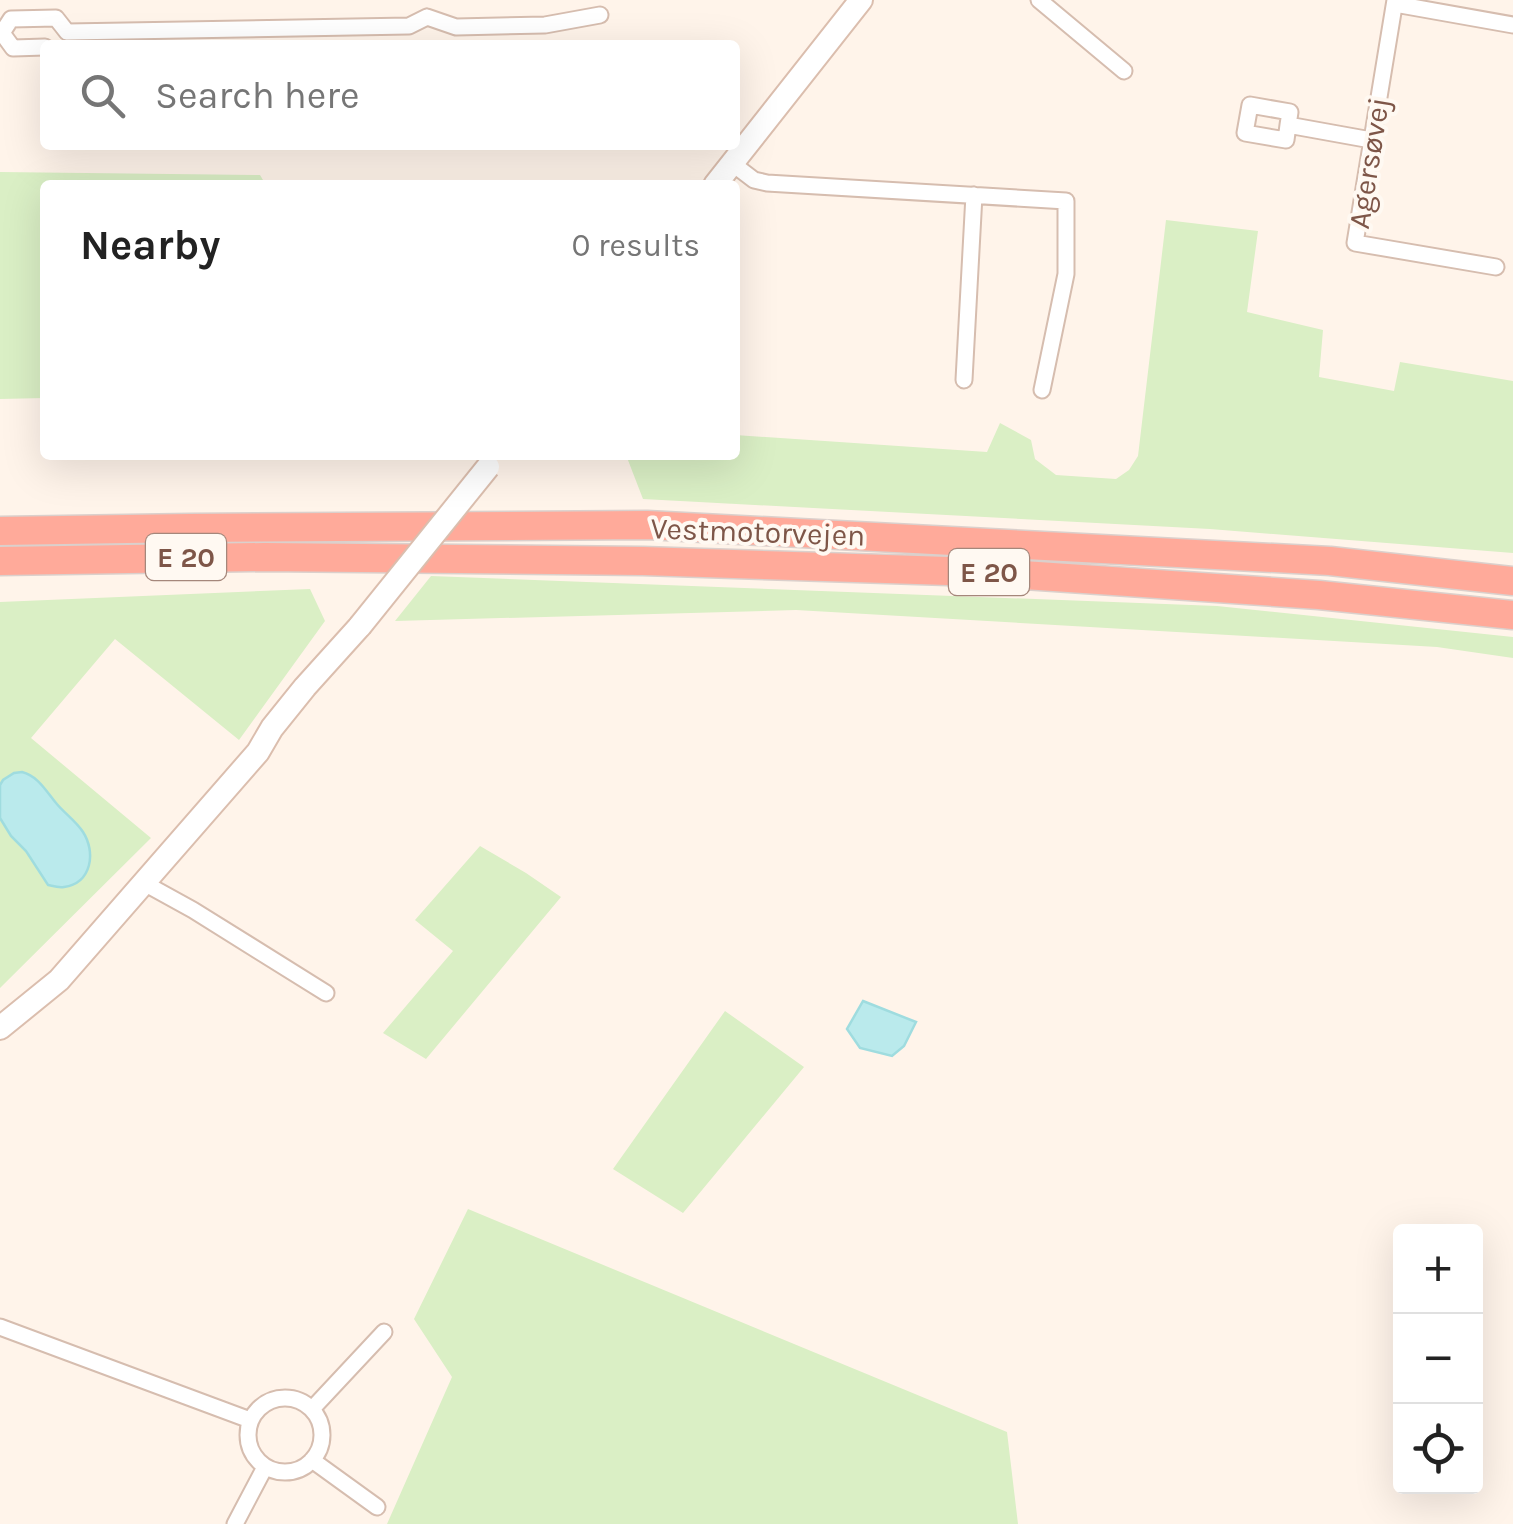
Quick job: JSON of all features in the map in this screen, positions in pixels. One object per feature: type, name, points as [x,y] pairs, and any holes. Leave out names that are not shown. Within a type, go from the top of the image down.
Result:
[{"type":"highway","name":"Vestmotorvejen","points":[[0,531],[647,526],[1330,561],[1513,581]]},
{"type":"highway","name":"Vestmotorvejen","points":[[0,561],[264,557],[978,572],[1319,595],[1513,615]]},
{"type":"highway","points":[[0,576],[179,570],[264,557]]},
{"type":"street","points":[[40,47],[14,48],[1,33],[11,18],[56,18],[63,38],[409,26],[427,17],[436,0]]},
{"type":"street","points":[[720,180],[861,0]]},
{"type":"street","points":[[1039,0],[1124,71]]},
{"type":"street","name":"Agersøvej","points":[[1496,267],[1356,243],[1395,2],[1513,25]]},
{"type":"street","points":[[427,17],[456,28],[544,25],[600,15]]},
{"type":"street","points":[[1288,125],[1371,140]]},
{"type":"street","points":[[733,164],[754,180],[767,184],[1066,200],[1066,274],[1042,390]]},
{"type":"street","points":[[964,380],[974,195]]},
{"type":"street","points":[[0,1028],[60,980],[260,749],[298,716],[356,631],[493,461]]},
{"type":"street","points":[[144,883],[326,993]]},
{"type":"street","points":[[0,1328],[250,1420]]},
{"type":"street","points":[[312,1409],[384,1332]]},
{"type":"street","points":[[278,1398],[296,1399],[312,1409],[322,1430],[320,1446],[306,1466],[290,1472],[273,1470],[252,1454],[248,1428],[261,1406],[278,1398]]},
{"type":"street","points":[[312,1460],[377,1507]]},
{"type":"street","points":[[235,1524],[265,1467]]},
{"type":"green space","points":[[0,172],[260,175],[263,180],[40,180],[40,398],[0,399]]},
{"type":"green space","points":[[1166,220],[1258,231],[1247,312],[1323,330],[1319,377],[1394,391],[1400,362],[1513,381],[1513,553],[1210,529],[643,499],[628,460],[740,460],[740,435],[987,452],[1000,423],[1031,440],[1035,459],[1056,475],[1116,479],[1129,470],[1138,456]]},
{"type":"green space","points":[[431,576],[1217,606],[1513,637],[1513,658],[1437,647],[796,610],[395,621]]},
{"type":"green space","points":[[310,589],[325,621],[239,740],[115,639],[31,738],[151,838],[0,988],[0,602]]},
{"type":"green space","points":[[480,846],[561,897],[426,1059],[383,1033],[453,951],[415,920]]},
{"type":"green space","points":[[725,1011],[804,1067],[683,1213],[613,1169]]},
{"type":"green space","points":[[468,1209],[1007,1432],[1018,1524],[387,1524],[452,1377],[414,1319]]},
{"type":"water","points":[[22,772],[41,784],[87,840],[89,866],[81,880],[73,884],[48,885],[0,818],[0,785],[14,773]]},
{"type":"water","points":[[863,1001],[916,1022],[904,1046],[892,1056],[860,1048],[847,1029]]}]
